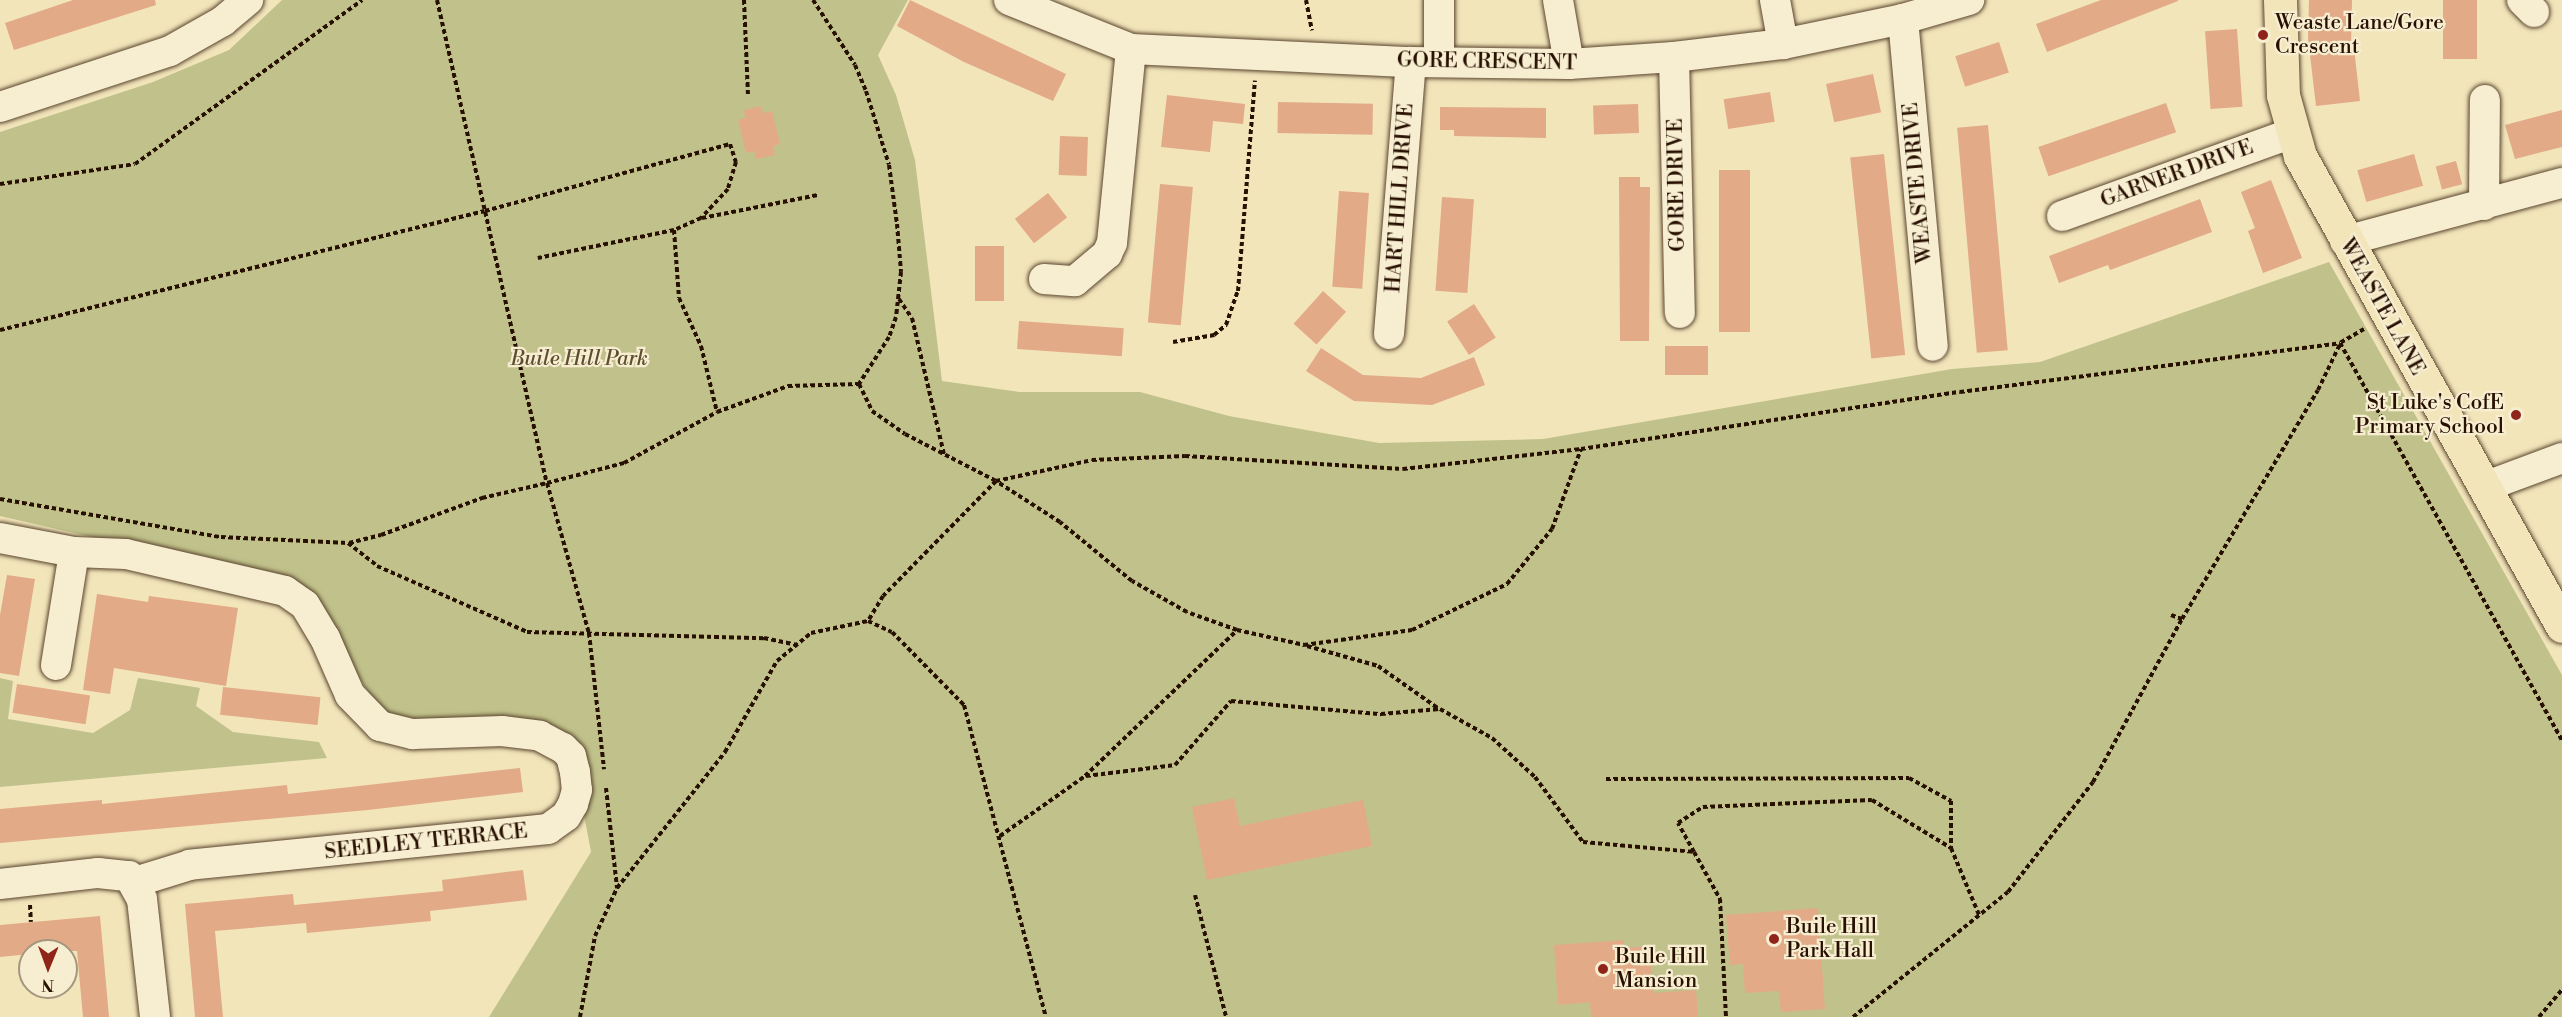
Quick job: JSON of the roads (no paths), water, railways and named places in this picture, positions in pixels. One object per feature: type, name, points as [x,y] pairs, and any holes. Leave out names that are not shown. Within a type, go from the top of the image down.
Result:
[{"type":"main road","name":"WEASTE LANE","points":[[2280,0],[2281,77],[2292,133],[2310,176],[2562,626]]},
{"type":"street","points":[[0,107],[170,51],[223,21],[248,0]]},
{"type":"street","name":"GORE CRESCENT","points":[[1009,0],[1131,49],[1257,57],[1569,64],[1674,57],[1782,44],[1903,19],[1969,0]]},
{"type":"street","name":"HART HILL DRIVE","points":[[1389,334],[1425,62],[1439,0]]},
{"type":"street","points":[[1557,0],[1569,64]]},
{"type":"street","points":[[1775,0],[1782,44]]},
{"type":"street","name":"WEASTE DRIVE","points":[[1903,19],[1933,346]]},
{"type":"street","points":[[1044,279],[1075,281],[1107,254],[1112,243],[1131,49]]},
{"type":"street","name":"GORE DRIVE","points":[[1674,57],[1680,313]]},
{"type":"street","points":[[2484,205],[2485,100]]},
{"type":"street","name":"GARNER DRIVE","points":[[2062,216],[2292,133]]},
{"type":"street","points":[[2345,241],[2562,183]]},
{"type":"street","points":[[2484,487],[2562,458]]},
{"type":"street","name":"SEEDLEY TERRACE","points":[[0,538],[74,552],[126,554],[285,591],[305,605],[316,621],[350,695],[380,726],[413,734],[502,731],[540,736],[571,756],[577,790],[573,804],[566,816],[548,829],[190,865],[135,882]]},
{"type":"street","points":[[56,665],[74,552]]},
{"type":"street","points":[[0,884],[98,873],[121,873],[135,882],[142,899],[155,1017]]},
{"type":"place","name":"Weaste Lane/Gore Crescent","points":[[2263,35]]},
{"type":"place","name":"St Luke's CofE Primary School","points":[[2516,415]]},
{"type":"place","name":"Buile Hill Park Hall","points":[[1774,939]]},
{"type":"place","name":"Buile Hill Mansion","points":[[1603,969]]},
{"type":"park label","name":"Buile Hill Park","points":[[579,359]]}]
